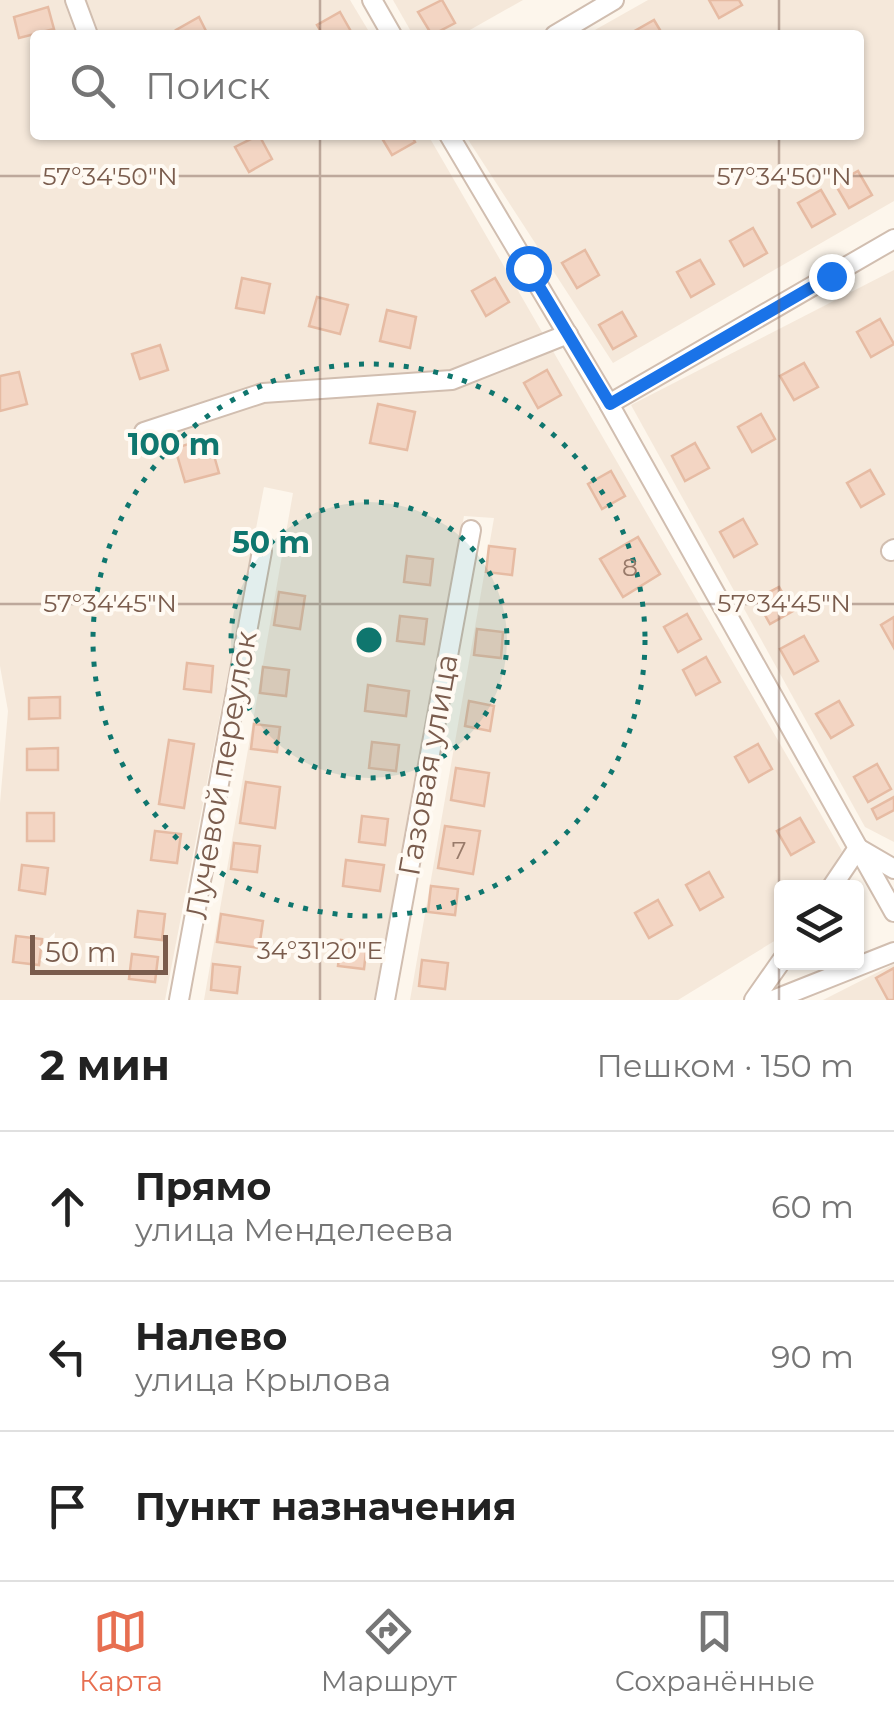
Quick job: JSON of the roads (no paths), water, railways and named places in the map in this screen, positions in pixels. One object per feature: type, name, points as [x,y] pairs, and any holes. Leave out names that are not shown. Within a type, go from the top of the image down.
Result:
[{"type":"street","points":[[75,0],[86,30]]},
{"type":"street","points":[[372,0],[389,30]]},
{"type":"street","points":[[564,30],[614,0]]},
{"type":"street","points":[[452,140],[610,404],[894,912]]},
{"type":"street","points":[[610,404],[894,239]]},
{"type":"street","points":[[144,432],[263,393],[452,380],[568,334]]},
{"type":"street","name":"Газовая улица","points":[[385,1000],[471,530]]},
{"type":"street","name":"Лучевой переулок","points":[[180,1000],[262,550]]},
{"type":"street","points":[[858,848],[894,869]]},
{"type":"street","points":[[836,880],[858,848]]},
{"type":"street","points":[[773,1000],[894,952]]},
{"type":"street","points":[[754,1000],[775,970]]}]
